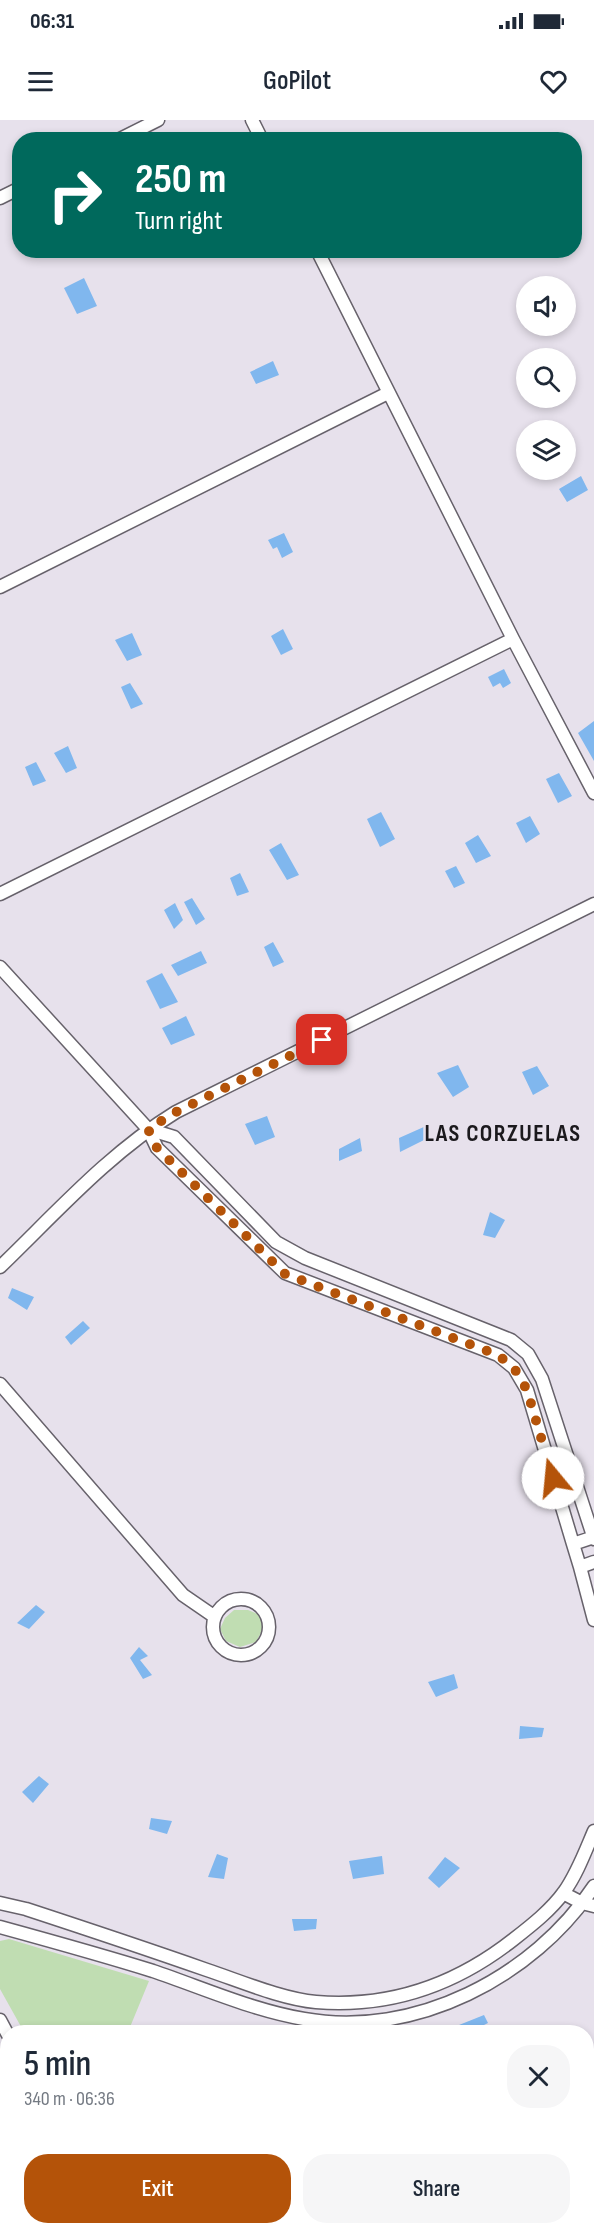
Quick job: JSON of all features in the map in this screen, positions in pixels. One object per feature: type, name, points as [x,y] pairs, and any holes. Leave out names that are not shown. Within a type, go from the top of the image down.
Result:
[{"type":"street","points":[[134,132],[158,120]]},
{"type":"street","points":[[321,258],[513,639],[594,794]]},
{"type":"street","points":[[0,587],[388,393]]},
{"type":"street","points":[[0,894],[513,639]]},
{"type":"street","points":[[0,1267],[123,1149],[148,1129],[176,1112],[594,904]]},
{"type":"street","points":[[0,967],[148,1129],[157,1148],[285,1274],[498,1355],[514,1368],[527,1390],[594,1620]]},
{"type":"street","points":[[148,1129],[174,1137],[260,1226],[304,1258],[511,1340],[528,1354],[542,1379],[594,1538],[573,1544]]},
{"type":"street","points":[[0,1383],[183,1595],[214,1617]]},
{"type":"street","points":[[580,1567],[594,1562]]},
{"type":"street","points":[[235,1599],[253,1601],[261,1606],[269,1622],[269,1632],[266,1640],[253,1653],[234,1655],[225,1651],[218,1644],[212,1626],[214,1617],[226,1603],[235,1599]]},
{"type":"street","points":[[0,1903],[26,1909],[265,1989],[314,2002],[357,2004],[399,1997],[433,1987],[465,1972],[498,1952],[531,1926],[563,1893],[576,1873],[594,1831]]},
{"type":"street","points":[[0,1927],[152,1971],[263,2011],[306,2020],[358,2023],[404,2016],[443,2005],[480,1989],[513,1967],[588,1905],[594,1884],[576,1873]]},
{"type":"street","points":[[563,1893],[588,1905]]},
{"type":"green space","points":[[234,1610],[248,1610],[260,1615],[264,1627],[256,1642],[240,1647],[226,1641],[220,1629],[225,1618]]},
{"type":"green space","points":[[9,1939],[149,1981],[131,2025],[20,2025],[0,1989],[0,1941]]},
{"type":"water","points":[[84,278],[97,306],[77,314],[64,288]]},
{"type":"water","points":[[273,361],[279,375],[256,384],[250,372]]},
{"type":"water","points":[[581,476],[588,490],[567,502],[559,489]]},
{"type":"water","points":[[284,533],[293,552],[282,558],[277,547],[273,549],[268,540]]},
{"type":"water","points":[[283,629],[293,649],[281,655],[271,636]]},
{"type":"water","points":[[132,633],[142,655],[127,661],[115,640]]},
{"type":"water","points":[[504,669],[511,683],[503,688],[500,683],[493,687],[488,677]]},
{"type":"water","points":[[130,683],[143,704],[131,709],[121,687]]},
{"type":"water","points":[[594,721],[594,761],[578,733]]},
{"type":"water","points":[[68,746],[77,768],[66,773],[54,753]]},
{"type":"water","points":[[36,762],[46,781],[33,786],[25,767]]},
{"type":"water","points":[[559,773],[572,796],[558,803],[546,779]]},
{"type":"water","points":[[381,812],[395,839],[380,847],[367,819]]},
{"type":"water","points":[[530,816],[540,834],[526,843],[516,823]]},
{"type":"water","points":[[478,835],[491,856],[476,863],[465,843]]},
{"type":"water","points":[[281,843],[299,875],[287,880],[269,850]]},
{"type":"water","points":[[456,866],[465,883],[454,888],[445,871]]},
{"type":"water","points":[[240,873],[249,892],[237,896],[230,878]]},
{"type":"water","points":[[192,898],[205,919],[196,925],[184,902]]},
{"type":"water","points":[[175,903],[183,920],[174,929],[164,910]]},
{"type":"water","points":[[273,942],[284,962],[273,967],[264,947]]},
{"type":"water","points":[[201,951],[207,963],[178,976],[171,965]]},
{"type":"water","points":[[162,973],[178,1002],[160,1009],[146,981]]},
{"type":"water","points":[[186,1016],[195,1035],[171,1045],[162,1028]]},
{"type":"water","points":[[458,1065],[469,1087],[453,1097],[437,1073]]},
{"type":"water","points":[[537,1066],[549,1086],[533,1095],[522,1072]]},
{"type":"water","points":[[267,1116],[275,1137],[255,1145],[245,1124]]},
{"type":"water","points":[[426,1126],[430,1137],[400,1152],[399,1138]]},
{"type":"water","points":[[360,1138],[362,1151],[339,1161],[339,1149]]},
{"type":"water","points":[[490,1212],[505,1220],[495,1238],[483,1235]]},
{"type":"water","points":[[12,1288],[34,1297],[27,1310],[8,1298]]},
{"type":"water","points":[[83,1321],[90,1328],[71,1345],[65,1337]]},
{"type":"water","points":[[36,1605],[45,1612],[29,1629],[17,1623]]},
{"type":"water","points":[[139,1647],[148,1656],[140,1660],[152,1675],[143,1679],[130,1658]]},
{"type":"water","points":[[454,1674],[458,1688],[436,1697],[428,1682]]},
{"type":"water","points":[[520,1726],[544,1728],[542,1737],[519,1739]]},
{"type":"water","points":[[39,1776],[49,1784],[33,1803],[22,1792]]},
{"type":"water","points":[[151,1818],[172,1821],[167,1834],[149,1829]]},
{"type":"water","points":[[217,1854],[228,1858],[224,1879],[208,1877]]},
{"type":"water","points":[[382,1856],[384,1874],[353,1879],[349,1861]]},
{"type":"water","points":[[445,1857],[460,1868],[439,1888],[428,1878]]},
{"type":"water","points":[[292,1919],[317,1919],[316,1929],[294,1931]]},
{"type":"water","points":[[484,2015],[488,2023],[484,2025],[459,2025]]},
{"type":"district","name":"LAS CORZUELAS","points":[[503,1133]]},
{"type":"route","points":[[322,1040],[176,1112],[148,1129],[157,1148],[285,1274],[498,1355],[514,1368],[527,1390],[553,1478]]}]
